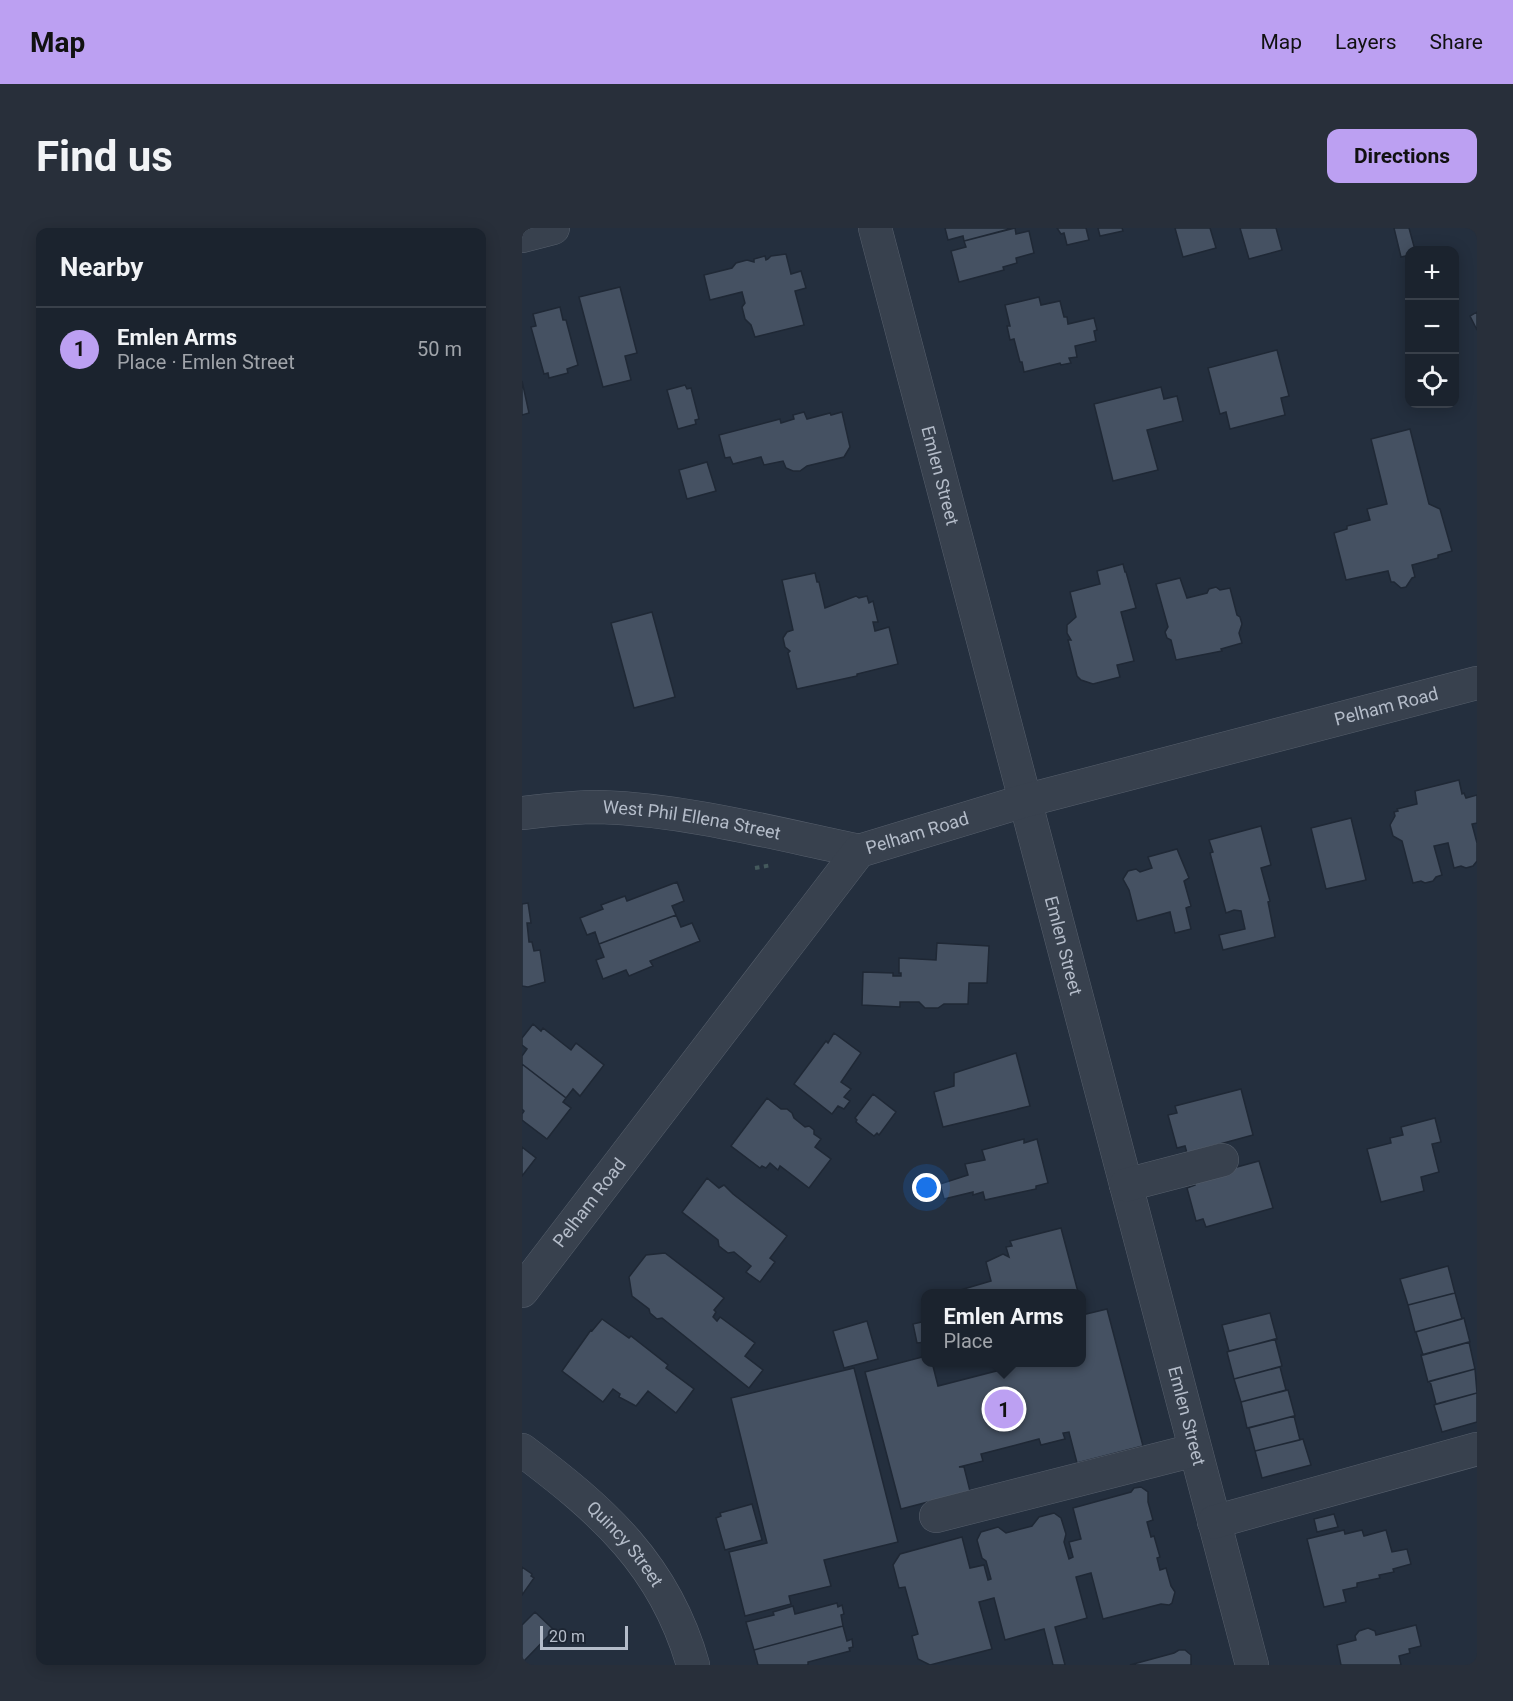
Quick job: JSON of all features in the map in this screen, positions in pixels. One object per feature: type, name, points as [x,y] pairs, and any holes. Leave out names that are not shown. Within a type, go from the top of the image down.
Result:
[{"type":"street","points":[[522,236],[553,228]]},
{"type":"street","name":"Emlen Street","points":[[875,228],[1252,1665]]},
{"type":"street","name":"Pelham Road","points":[[522,1291],[859,851],[1024,801],[1477,683]]},
{"type":"street","name":"West Phil Ellena Street","points":[[522,813],[598,807],[645,810],[707,820],[859,851]]},
{"type":"street","points":[[1126,1185],[1222,1160]]},
{"type":"street","points":[[936,1516],[1195,1449]]},
{"type":"street","points":[[1214,1522],[1477,1449]]},
{"type":"street","name":"Quincy Street","points":[[522,1450],[587,1501],[636,1552],[680,1626],[693,1665]]},
{"type":"building","points":[[945,228],[1013,228],[964,241],[963,236],[948,240]]},
{"type":"building","points":[[1015,228],[1016,234],[1029,231],[1034,253],[1016,258],[1017,263],[1003,267],[1004,270],[959,282],[951,251],[966,247],[964,241]]},
{"type":"building","points":[[1057,228],[1086,228],[1089,240],[1067,245],[1064,233],[1061,234]]},
{"type":"building","points":[[1098,228],[1122,228],[1123,231],[1100,236]]},
{"type":"building","points":[[1175,228],[1210,228],[1216,248],[1183,257]]},
{"type":"building","points":[[1240,228],[1276,228],[1282,250],[1249,259]]},
{"type":"building","points":[[1394,228],[1409,228],[1414,246],[1405,246],[1405,256],[1401,257]]},
{"type":"building","points":[[786,254],[791,274],[801,271],[806,288],[795,291],[804,325],[755,337],[751,325],[745,319],[742,292],[710,300],[704,275],[732,268],[736,263],[747,260],[754,262],[754,259],[765,256],[766,260],[771,256]]},
{"type":"building","points":[[620,287],[637,353],[625,356],[631,380],[603,387],[579,297]]},
{"type":"building","points":[[1039,297],[1041,305],[1060,301],[1068,324],[1094,318],[1097,330],[1094,331],[1096,341],[1075,346],[1077,357],[1069,358],[1071,363],[1061,365],[1060,363],[1024,372],[1014,339],[1010,340],[1007,326],[1010,326],[1005,305]]},
{"type":"building","points":[[560,307],[563,320],[566,320],[578,365],[567,369],[568,373],[549,378],[548,373],[544,374],[531,327],[536,326],[533,314]]},
{"type":"building","points":[[1477,312],[1477,330],[1470,316]]},
{"type":"building","points":[[1277,350],[1289,396],[1281,398],[1285,415],[1230,429],[1226,412],[1220,414],[1208,368]]},
{"type":"building","points":[[522,381],[529,413],[522,415]]},
{"type":"building","points":[[685,385],[687,389],[691,388],[699,419],[695,420],[696,424],[678,429],[667,390]]},
{"type":"building","points":[[1161,387],[1164,399],[1177,396],[1183,421],[1147,430],[1158,470],[1113,481],[1094,404]]},
{"type":"building","points":[[804,412],[807,419],[842,412],[850,447],[844,457],[807,466],[800,471],[786,468],[783,461],[764,465],[761,457],[733,464],[730,457],[725,458],[719,435],[780,419],[781,423],[794,419],[793,415]]},
{"type":"building","points":[[1410,429],[1429,504],[1440,509],[1452,551],[1438,555],[1438,558],[1412,565],[1415,577],[1406,587],[1401,588],[1391,582],[1388,571],[1346,580],[1334,533],[1347,529],[1347,526],[1370,520],[1367,509],[1387,504],[1371,439]]},
{"type":"building","points":[[707,462],[716,491],[687,499],[679,470]]},
{"type":"building","points":[[1123,564],[1136,608],[1121,612],[1134,661],[1117,665],[1120,677],[1093,684],[1077,676],[1068,640],[1071,640],[1067,633],[1067,625],[1076,617],[1070,592],[1100,584],[1097,571]]},
{"type":"building","points":[[815,573],[825,608],[856,596],[859,598],[867,596],[869,603],[873,601],[878,622],[873,622],[875,631],[889,627],[898,664],[797,689],[788,653],[790,651],[785,647],[783,638],[787,632],[793,630],[782,580]]},
{"type":"building","points":[[1180,578],[1187,598],[1207,593],[1209,589],[1216,587],[1220,590],[1230,588],[1237,615],[1242,624],[1239,633],[1242,643],[1221,649],[1222,651],[1176,660],[1171,640],[1167,638],[1165,632],[1168,627],[1156,584]]},
{"type":"building","points":[[652,612],[675,697],[634,708],[611,623]]},
{"type":"building","points":[[1459,780],[1462,794],[1464,793],[1466,798],[1477,795],[1477,823],[1472,824],[1477,843],[1477,861],[1473,866],[1454,868],[1448,843],[1434,846],[1442,875],[1433,881],[1413,883],[1402,841],[1393,836],[1390,825],[1395,816],[1394,812],[1398,811],[1397,809],[1417,804],[1415,791]]},
{"type":"building","points":[[1351,818],[1366,880],[1326,889],[1311,828]]},
{"type":"building","points":[[1261,826],[1271,865],[1261,868],[1270,901],[1268,902],[1275,937],[1223,950],[1219,935],[1245,929],[1241,911],[1234,910],[1226,913],[1210,853],[1213,852],[1209,840]]},
{"type":"building","points":[[1177,849],[1189,878],[1184,881],[1191,906],[1186,908],[1191,929],[1175,933],[1170,912],[1137,921],[1129,890],[1123,879],[1128,871],[1136,869],[1140,872],[1152,868],[1148,857]]},
{"type":"building","points":[[677,882],[684,901],[672,906],[676,915],[599,944],[595,932],[587,935],[580,918],[603,909],[601,905],[625,896],[627,901]]},
{"type":"building","points":[[528,903],[531,923],[527,923],[529,942],[532,942],[534,951],[540,950],[545,982],[528,987],[522,986],[522,904]]},
{"type":"building","points":[[676,915],[681,927],[692,923],[700,941],[650,961],[653,966],[629,976],[626,970],[603,979],[596,960],[604,957],[599,944]]},
{"type":"building","points":[[937,943],[989,946],[987,983],[969,983],[968,1004],[944,1004],[938,1008],[925,1008],[919,1002],[900,1002],[900,1007],[862,1005],[863,972],[893,973],[893,976],[901,976],[899,958],[936,960]]},
{"type":"building","points":[[533,1024],[541,1031],[543,1028],[571,1050],[576,1043],[604,1065],[580,1096],[573,1089],[566,1098],[522,1064],[522,1056],[527,1049],[522,1045],[522,1038]]},
{"type":"building","points":[[834,1033],[861,1053],[841,1082],[851,1089],[844,1097],[850,1101],[844,1109],[838,1106],[832,1114],[794,1084]]},
{"type":"building","points":[[1016,1053],[1030,1106],[943,1127],[934,1092],[954,1086],[954,1073]]},
{"type":"building","points":[[522,1064],[566,1098],[563,1102],[571,1108],[547,1139],[522,1120],[524,1111],[522,1109]]},
{"type":"building","points":[[1241,1089],[1253,1135],[1187,1153],[1185,1146],[1177,1148],[1168,1115],[1177,1113],[1175,1106]]},
{"type":"building","points":[[873,1094],[896,1112],[879,1135],[877,1133],[874,1136],[856,1122],[855,1118]]},
{"type":"building","points":[[767,1098],[781,1109],[787,1109],[805,1127],[809,1126],[814,1130],[814,1134],[821,1139],[815,1147],[831,1159],[809,1188],[780,1166],[778,1170],[770,1163],[766,1168],[762,1166],[760,1168],[731,1146]]},
{"type":"building","points":[[1435,1118],[1441,1142],[1432,1144],[1439,1172],[1421,1177],[1424,1191],[1381,1202],[1367,1149],[1391,1143],[1390,1138],[1403,1135],[1401,1127]]},
{"type":"building","points":[[1024,1139],[1024,1143],[1037,1139],[1048,1183],[1036,1186],[1036,1189],[985,1200],[983,1192],[944,1199],[940,1184],[968,1175],[965,1164],[985,1160],[982,1150]]},
{"type":"building","points":[[522,1147],[536,1158],[522,1176]]},
{"type":"building","points":[[1259,1161],[1273,1208],[1206,1227],[1203,1219],[1196,1221],[1187,1188],[1195,1185],[1193,1179]]},
{"type":"building","points":[[707,1178],[719,1188],[724,1185],[787,1236],[770,1258],[775,1262],[760,1282],[746,1272],[751,1266],[734,1252],[728,1253],[719,1246],[718,1240],[682,1212]]},
{"type":"building","points":[[1061,1228],[1077,1289],[964,1289],[991,1281],[986,1262],[1003,1254],[1009,1257],[1006,1247],[1012,1246],[1010,1241]]},
{"type":"building","points":[[665,1253],[724,1298],[714,1310],[716,1312],[713,1317],[717,1321],[720,1317],[755,1343],[745,1356],[763,1370],[749,1388],[662,1318],[657,1319],[649,1309],[632,1296],[629,1277],[646,1255]]},
{"type":"building","points":[[1448,1266],[1455,1293],[1408,1305],[1400,1279]]},
{"type":"building","points":[[1455,1293],[1462,1319],[1415,1332],[1408,1305]]},
{"type":"building","points":[[1107,1309],[1143,1446],[1077,1463],[1069,1432],[1063,1433],[1065,1439],[1041,1445],[1039,1439],[981,1454],[983,1461],[959,1467],[964,1467],[970,1491],[901,1509],[865,1372],[921,1357],[921,1367],[933,1367],[938,1386],[1012,1367],[1086,1367],[1086,1314]]},
{"type":"building","points":[[1270,1313],[1277,1339],[1229,1351],[1222,1325]]},
{"type":"building","points":[[1464,1318],[1470,1342],[1423,1355],[1416,1332]]},
{"type":"building","points":[[602,1319],[629,1338],[631,1336],[668,1365],[666,1368],[694,1389],[676,1413],[648,1391],[636,1406],[619,1397],[620,1394],[613,1389],[603,1402],[562,1371],[591,1330]]},
{"type":"building","points":[[867,1321],[878,1359],[844,1368],[833,1331]]},
{"type":"building","points":[[921,1322],[921,1343],[917,1343],[913,1324]]},
{"type":"building","points":[[1275,1339],[1282,1366],[1234,1379],[1227,1352]]},
{"type":"building","points":[[1469,1342],[1475,1369],[1428,1382],[1421,1355]]},
{"type":"building","points":[[1280,1367],[1286,1390],[1241,1402],[1234,1379]]},
{"type":"building","points":[[854,1368],[898,1542],[824,1560],[831,1586],[789,1596],[791,1604],[745,1616],[729,1552],[767,1543],[731,1398]]},
{"type":"building","points":[[1475,1369],[1477,1393],[1436,1404],[1430,1381]]},
{"type":"building","points":[[1288,1390],[1295,1416],[1247,1428],[1241,1402]]},
{"type":"building","points":[[1477,1393],[1477,1422],[1442,1432],[1434,1405]]},
{"type":"building","points":[[1294,1416],[1300,1440],[1255,1451],[1249,1428]]},
{"type":"building","points":[[1303,1439],[1311,1465],[1262,1478],[1255,1451]]},
{"type":"building","points":[[1141,1487],[1148,1492],[1153,1520],[1147,1522],[1160,1557],[1157,1558],[1160,1570],[1166,1568],[1175,1592],[1172,1603],[1103,1619],[1091,1573],[1076,1577],[1087,1618],[1055,1627],[1065,1665],[1053,1665],[1044,1629],[1005,1640],[994,1598],[979,1602],[992,1649],[930,1665],[918,1659],[912,1636],[918,1634],[905,1587],[899,1588],[893,1565],[900,1554],[962,1537],[970,1568],[984,1565],[988,1580],[991,1579],[977,1540],[981,1532],[998,1527],[1006,1533],[1032,1526],[1039,1517],[1054,1513],[1061,1518],[1066,1534],[1064,1542],[1069,1559],[1073,1557],[1069,1542],[1081,1539],[1073,1508],[1131,1492],[1134,1488]]},
{"type":"building","points":[[752,1504],[762,1540],[725,1550],[716,1518],[721,1516],[720,1513]]},
{"type":"building","points":[[1334,1514],[1338,1527],[1317,1532],[1314,1519]]},
{"type":"building","points":[[1344,1530],[1345,1534],[1362,1530],[1364,1536],[1386,1530],[1392,1552],[1407,1549],[1411,1564],[1393,1569],[1394,1572],[1379,1575],[1380,1578],[1357,1583],[1357,1587],[1343,1590],[1346,1602],[1324,1607],[1307,1539]]},
{"type":"building","points":[[522,1567],[534,1578],[522,1595]]},
{"type":"building","points":[[837,1603],[838,1607],[842,1605],[843,1626],[754,1650],[746,1622],[774,1615],[773,1612],[793,1606],[795,1614]]},
{"type":"building","points":[[535,1612],[554,1630],[522,1663],[522,1625]]},
{"type":"building","points":[[1416,1625],[1421,1646],[1409,1649],[1410,1653],[1399,1656],[1401,1665],[1341,1665],[1337,1645],[1356,1640],[1355,1636],[1359,1631],[1368,1628],[1375,1631],[1376,1635]]},
{"type":"building","points":[[843,1626],[847,1641],[852,1639],[853,1647],[849,1648],[850,1651],[808,1662],[808,1665],[758,1665],[754,1650]]},
{"type":"building","points":[[1185,1650],[1191,1655],[1191,1665],[1130,1665],[1174,1653]]},
{"type":"place","name":"Emlen Arms","points":[[1004,1409]]}]
